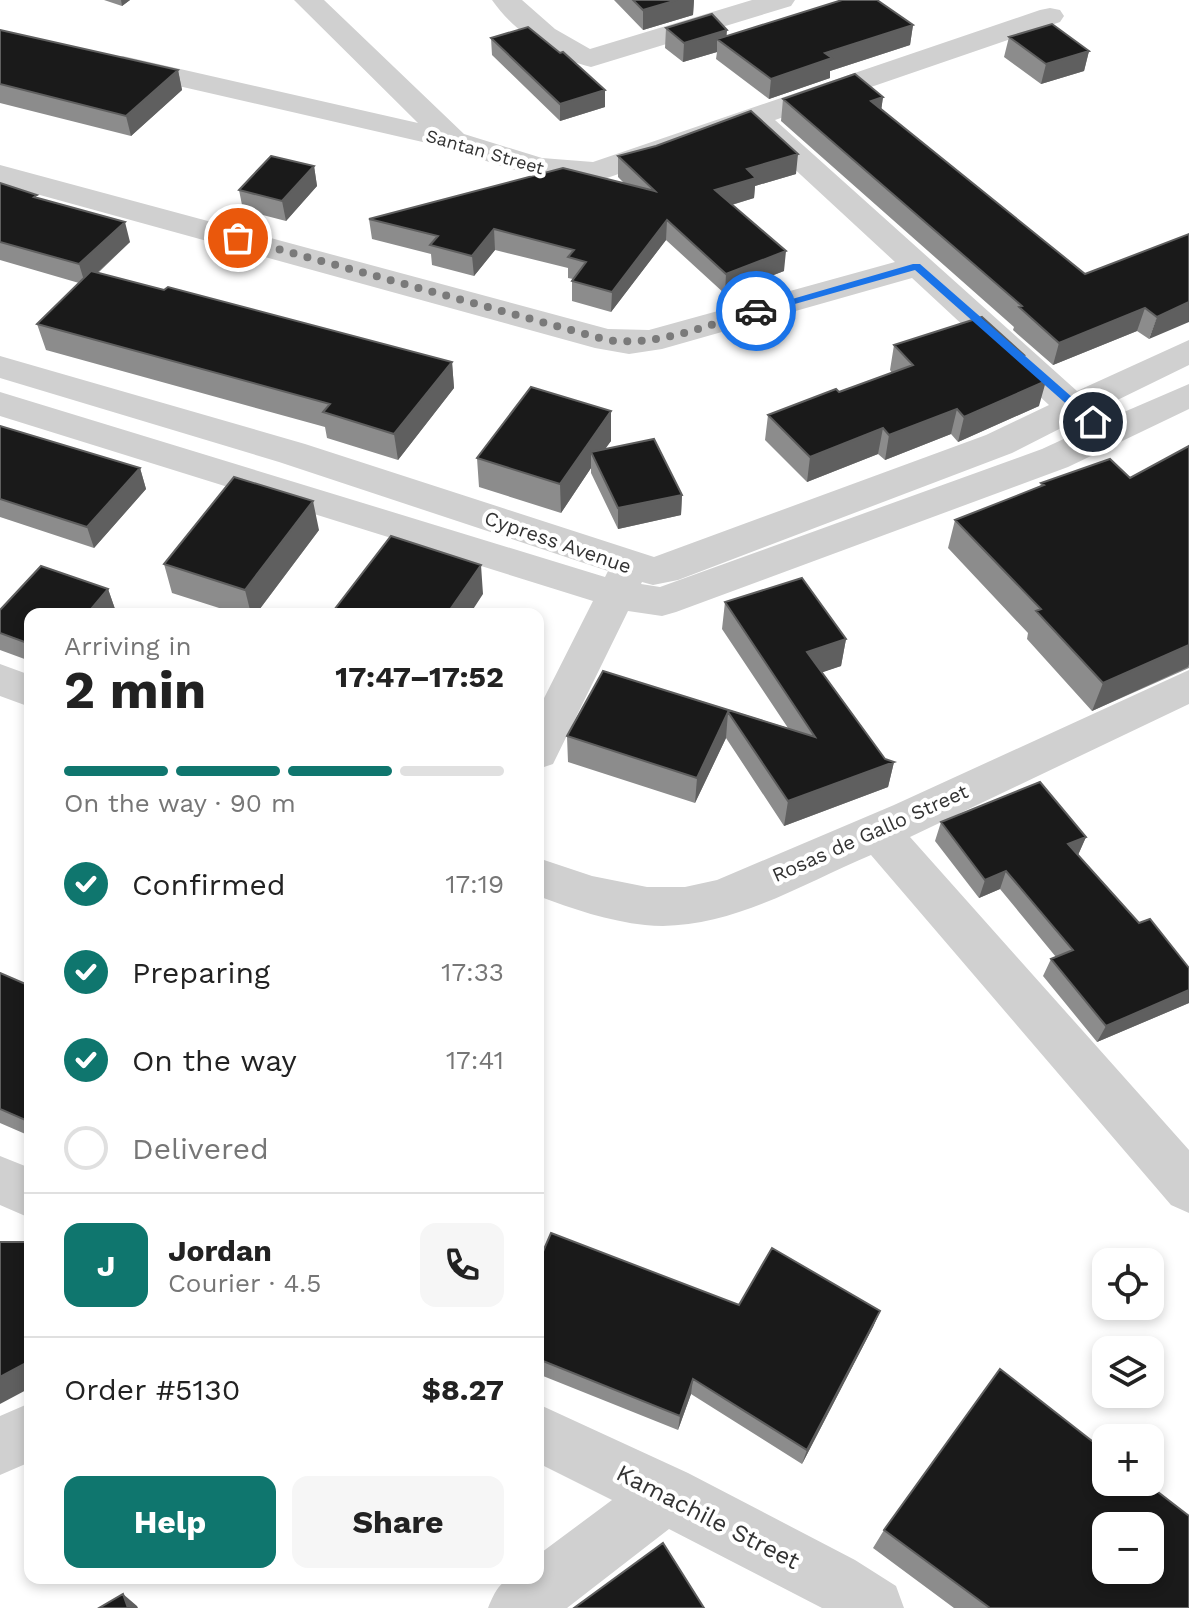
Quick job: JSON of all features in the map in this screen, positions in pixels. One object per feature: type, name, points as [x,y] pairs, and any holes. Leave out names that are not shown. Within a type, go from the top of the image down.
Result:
[{"type":"street","points":[[308,0],[453,140]]},
{"type":"street","points":[[510,4],[542,0]]},
{"type":"street","points":[[510,4],[558,45],[576,56],[591,58],[781,0]]},
{"type":"street","name":"Santan Street","points":[[91,57],[453,140],[549,171],[572,173],[596,171],[1050,16]]},
{"type":"street","points":[[755,117],[1075,409],[1111,434]]},
{"type":"street","points":[[0,174],[607,340],[629,343],[650,341],[917,266]]},
{"type":"street","name":"Cypress Avenue","points":[[0,404],[624,580],[664,570],[999,444],[1189,351]]},
{"type":"street","name":"Cypress Avenue","points":[[0,367],[292,453],[624,580],[670,602],[1055,458],[1189,395]]},
{"type":"street","points":[[544,740],[624,580]]},
{"type":"street","points":[[0,680],[24,689]]},
{"type":"street","name":"Rosas de Gallo Street","points":[[544,879],[595,898],[641,908],[688,906],[743,889],[878,832],[1189,686]]},
{"type":"street","points":[[878,832],[1189,1188]]},
{"type":"street","points":[[0,1180],[24,1190]]},
{"type":"street","points":[[0,1446],[24,1435]]},
{"type":"street","name":"Kamachile Street","points":[[544,1436],[667,1494],[853,1591],[874,1608]]},
{"type":"street","points":[[518,1608],[667,1494]]},
{"type":"building","points":[[633,0],[677,0],[643,10]]},
{"type":"building","points":[[842,0],[877,0],[913,25],[825,53],[832,58],[771,79],[717,39]]},
{"type":"building","points":[[712,14],[727,30],[684,43],[666,28]]},
{"type":"building","points":[[1052,24],[1089,51],[1046,64],[1009,37]]},
{"type":"building","points":[[528,27],[560,53],[563,52],[605,90],[560,104],[491,38]]},
{"type":"building","points":[[0,30],[178,70],[126,116],[0,84]]},
{"type":"building","points":[[855,74],[883,97],[871,101],[1085,274],[1189,234],[1189,302],[1157,317],[1145,308],[1059,343],[1019,307],[1022,306],[783,99]]},
{"type":"building","points":[[751,111],[798,154],[747,169],[756,178],[715,190],[786,251],[726,274],[667,220],[612,292],[572,281],[586,262],[568,257],[574,250],[494,229],[472,256],[430,245],[438,236],[369,219],[563,168],[655,191],[618,156],[656,146]]},
{"type":"building","points":[[271,156],[314,166],[282,201],[239,190]]},
{"type":"building","points":[[0,183],[37,195],[34,197],[125,222],[79,264],[0,242]]},
{"type":"building","points":[[91,271],[164,290],[168,287],[452,362],[394,434],[323,412],[330,404],[37,324]]},
{"type":"building","points":[[982,317],[1024,355],[1020,356],[1046,381],[964,417],[957,409],[889,435],[883,428],[810,457],[768,415],[836,389],[839,392],[913,365],[894,345]]},
{"type":"building","points":[[531,387],[611,411],[560,484],[477,458]]},
{"type":"building","points":[[0,426],[140,468],[87,527],[0,499]]},
{"type":"building","points":[[654,439],[682,495],[618,508],[591,452]]},
{"type":"building","points":[[1189,446],[1189,645],[1103,683],[1036,611],[1041,609],[955,520],[1044,485],[1041,483],[1110,459],[1130,478]]},
{"type":"building","points":[[234,477],[313,501],[245,590],[164,564]]},
{"type":"building","points":[[391,536],[481,565],[451,608],[336,608]]},
{"type":"building","points":[[41,566],[108,589],[92,608],[24,608],[24,642],[0,633],[0,610]]},
{"type":"building","points":[[802,578],[846,639],[807,652],[885,759],[894,762],[788,801],[728,712],[697,778],[567,736],[603,671],[815,737],[725,602]]},
{"type":"building","points":[[1040,782],[1086,837],[1068,844],[1139,923],[1150,919],[1189,968],[1189,990],[1106,1026],[1051,959],[1073,950],[1006,871],[985,880],[941,822]]},
{"type":"building","points":[[0,973],[24,983],[24,1119],[0,1109]]},
{"type":"building","points":[[551,1233],[739,1305],[772,1248],[880,1311],[807,1450],[693,1379],[680,1416],[544,1361],[544,1249]]},
{"type":"building","points":[[0,1242],[24,1242],[24,1364],[0,1377]]},
{"type":"building","points":[[1000,1369],[1092,1441],[1092,1496],[1163,1496],[1189,1516],[1189,1608],[990,1608],[884,1530]]},
{"type":"building","points":[[663,1543],[704,1608],[574,1608]]},
{"type":"building","points":[[123,1594],[128,1608],[99,1608]]},
{"type":"way so far","points":[[238,238],[607,340],[629,343],[650,341],[756,311]]},
{"type":"route","points":[[756,311],[917,266],[1093,422]]}]
